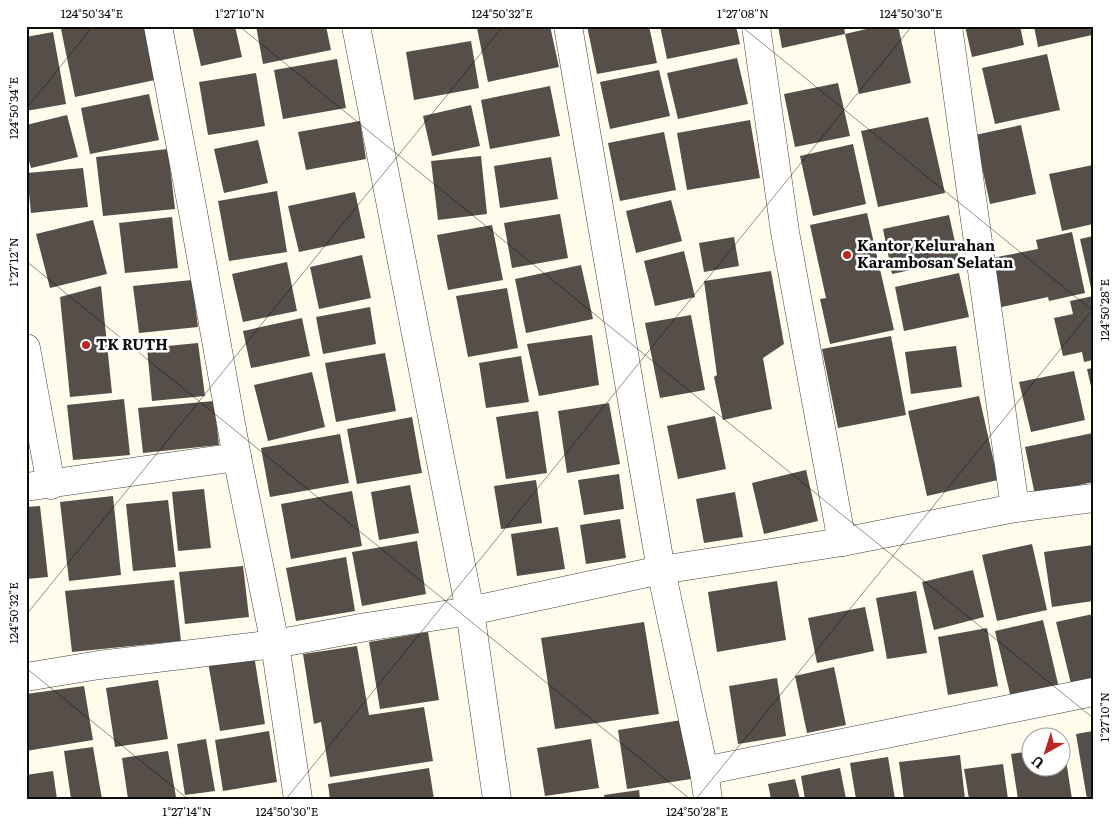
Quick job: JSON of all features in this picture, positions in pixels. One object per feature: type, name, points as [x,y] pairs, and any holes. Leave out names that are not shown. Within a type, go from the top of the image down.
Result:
[{"type":"street","points":[[158,26],[237,457],[274,644],[298,799]]},
{"type":"street","points":[[356,26],[470,611],[497,799]]},
{"type":"street","points":[[568,26],[661,570],[704,771],[708,799]]},
{"type":"street","points":[[756,26],[785,232],[842,542]]},
{"type":"street","points":[[948,26],[1015,508]]},
{"type":"street","points":[[26,348],[38,486],[237,457]]},
{"type":"street","points":[[26,677],[98,665],[274,644],[366,626],[470,611],[661,570],[842,542],[1015,508],[1093,498]]},
{"type":"street","points":[[704,771],[1093,692]]},
{"type":"building","points":[[75,26],[144,26],[155,80],[75,97],[61,29]]},
{"type":"building","points":[[192,26],[235,26],[242,57],[201,66]]},
{"type":"building","points":[[256,26],[326,26],[331,50],[263,64]]},
{"type":"building","points":[[484,26],[550,26],[559,67],[488,82],[477,28]]},
{"type":"building","points":[[587,26],[649,26],[657,63],[597,74]]},
{"type":"building","points":[[660,26],[736,26],[740,44],[667,59]]},
{"type":"building","points":[[778,26],[844,26],[845,34],[782,48]]},
{"type":"building","points":[[879,26],[898,26],[911,83],[859,94],[845,34]]},
{"type":"building","points":[[965,26],[1020,26],[1024,45],[972,57]]},
{"type":"building","points":[[1034,26],[1090,26],[1092,35],[1038,47]]},
{"type":"building","points":[[53,32],[66,104],[26,111],[26,37]]},
{"type":"building","points":[[471,41],[479,88],[414,100],[406,52]]},
{"type":"building","points":[[1047,54],[1060,110],[995,124],[982,68]]},
{"type":"building","points":[[737,58],[748,104],[678,119],[667,73]]},
{"type":"building","points":[[337,59],[346,108],[283,119],[274,70]]},
{"type":"building","points":[[659,70],[670,116],[610,129],[600,82]]},
{"type":"building","points":[[256,73],[265,126],[208,135],[199,82]]},
{"type":"building","points":[[838,83],[850,136],[795,147],[784,94]]},
{"type":"building","points":[[550,86],[560,136],[490,149],[481,100]]},
{"type":"building","points":[[149,94],[159,140],[90,154],[81,108]]},
{"type":"building","points":[[471,105],[480,146],[432,156],[423,116]]},
{"type":"building","points":[[67,115],[78,157],[31,168],[26,151],[26,125]]},
{"type":"building","points":[[928,117],[945,193],[878,207],[861,131]]},
{"type":"building","points":[[750,120],[760,178],[687,190],[677,133]]},
{"type":"building","points":[[360,121],[366,159],[306,170],[298,132]]},
{"type":"building","points":[[1021,125],[1036,194],[990,204],[975,135]]},
{"type":"building","points":[[664,132],[676,190],[620,201],[608,143]]},
{"type":"building","points":[[258,140],[268,183],[224,193],[214,149]]},
{"type":"building","points":[[853,144],[866,204],[813,216],[800,156]]},
{"type":"building","points":[[168,149],[175,209],[103,216],[96,157]]},
{"type":"building","points":[[481,156],[487,214],[438,220],[431,161]]},
{"type":"building","points":[[551,157],[558,199],[500,208],[494,166]]},
{"type":"building","points":[[1093,165],[1093,224],[1062,231],[1049,174]]},
{"type":"building","points":[[83,168],[88,207],[31,213],[27,173]]},
{"type":"building","points":[[277,191],[287,252],[229,261],[218,201]]},
{"type":"building","points":[[355,192],[365,238],[299,252],[288,206]]},
{"type":"building","points":[[671,200],[682,241],[636,253],[626,211]]},
{"type":"building","name":"Kantor Kelurahan Karambosan Selatan","points":[[867,213],[894,330],[830,344],[820,299],[826,298],[810,225]]},
{"type":"building","points":[[560,214],[568,258],[512,268],[504,223]]},
{"type":"building","points":[[949,215],[959,260],[892,274],[883,229]]},
{"type":"building","points":[[172,217],[178,268],[125,273],[119,223]]},
{"type":"building","points":[[93,220],[107,274],[50,288],[36,234]]},
{"type":"building","points":[[492,225],[503,280],[448,290],[437,235]]},
{"type":"building","points":[[1072,232],[1085,293],[1049,301],[1048,297],[997,308],[987,259],[1038,249],[1036,240]]},
{"type":"building","points":[[1093,236],[1093,287],[1091,288],[1080,239]]},
{"type":"building","points":[[734,237],[739,266],[704,272],[699,243]]},
{"type":"building","points":[[684,251],[695,297],[655,306],[644,261]]},
{"type":"building","points":[[362,255],[371,298],[319,309],[310,267]]},
{"type":"building","points":[[287,262],[297,311],[243,322],[232,274]]},
{"type":"building","points":[[581,265],[593,319],[526,333],[515,279]]},
{"type":"building","points":[[771,271],[784,344],[763,358],[772,409],[723,420],[714,377],[717,375],[704,281]]},
{"type":"building","points":[[959,273],[969,317],[904,331],[895,287]]},
{"type":"building","points":[[192,280],[198,327],[139,333],[133,286]]},
{"type":"building","name":"TK RUTH","points":[[101,286],[112,393],[70,397],[60,297]]},
{"type":"building","points":[[507,288],[518,348],[468,357],[456,296]]},
{"type":"building","points":[[1093,296],[1093,360],[1084,362],[1082,352],[1063,356],[1054,318],[1073,314],[1070,301]]},
{"type":"building","points":[[370,307],[376,344],[323,354],[316,317]]},
{"type":"building","points":[[691,315],[705,390],[660,398],[645,323]]},
{"type":"building","points":[[302,318],[310,356],[251,368],[243,331]]},
{"type":"building","points":[[592,335],[599,385],[539,396],[527,344]]},
{"type":"building","points":[[891,336],[906,415],[838,428],[822,349]]},
{"type":"building","points":[[198,343],[205,396],[152,401],[147,348]]},
{"type":"building","points":[[956,346],[962,387],[911,394],[905,352]]},
{"type":"building","points":[[385,353],[396,411],[336,422],[325,363]]},
{"type":"building","points":[[521,356],[529,402],[486,408],[479,363]]},
{"type":"building","points":[[1093,368],[1093,391],[1092,391],[1087,369]]},
{"type":"building","points":[[1074,371],[1085,420],[1031,432],[1019,382]]},
{"type":"building","points":[[312,372],[325,427],[268,441],[254,385]]},
{"type":"building","points":[[979,396],[998,480],[927,496],[908,411]]},
{"type":"building","points":[[124,399],[130,455],[73,460],[67,405]]},
{"type":"building","points":[[214,401],[219,445],[143,453],[138,408]]},
{"type":"building","points":[[609,403],[620,464],[567,473],[558,411]]},
{"type":"building","points":[[538,411],[547,473],[506,479],[496,417]]},
{"type":"building","points":[[715,416],[726,469],[678,479],[667,426]]},
{"type":"building","points":[[412,417],[422,473],[357,484],[347,429]]},
{"type":"building","points":[[1093,433],[1093,482],[1035,495],[1025,447]]},
{"type":"building","points":[[340,434],[349,483],[270,497],[261,448]]},
{"type":"building","points":[[806,470],[818,521],[764,534],[752,483]]},
{"type":"building","points":[[619,474],[624,509],[584,515],[578,480]]},
{"type":"building","points":[[536,480],[542,523],[501,529],[494,486]]},
{"type":"building","points":[[410,485],[419,533],[379,540],[371,492]]},
{"type":"building","points":[[204,489],[211,548],[178,551],[172,492]]},
{"type":"building","points":[[352,491],[362,546],[291,559],[281,504]]},
{"type":"building","points":[[735,492],[743,537],[704,543],[696,499]]},
{"type":"building","points":[[113,496],[121,575],[69,581],[60,502]]},
{"type":"building","points":[[168,500],[176,567],[133,571],[126,504]]},
{"type":"building","points":[[40,506],[48,577],[26,579],[26,507]]},
{"type":"building","points":[[620,519],[626,558],[586,564],[580,525]]},
{"type":"building","points":[[558,527],[565,569],[517,576],[511,534]]},
{"type":"building","points":[[417,541],[426,594],[362,606],[352,552]]},
{"type":"building","points":[[1032,544],[1047,610],[997,621],[982,555]]},
{"type":"building","points":[[1093,545],[1093,601],[1052,607],[1044,552]]},
{"type":"building","points":[[346,557],[355,611],[296,621],[286,568]]},
{"type":"building","points":[[243,566],[249,617],[185,624],[179,572]]},
{"type":"building","points":[[973,570],[984,617],[934,630],[922,582]]},
{"type":"building","points":[[174,580],[181,641],[72,652],[65,591]]},
{"type":"building","points":[[777,581],[786,640],[717,652],[708,592]]},
{"type":"building","points":[[916,591],[927,653],[887,659],[876,598]]},
{"type":"building","points":[[865,607],[874,651],[817,663],[808,618]]},
{"type":"building","points":[[1093,614],[1093,683],[1072,688],[1056,622]]},
{"type":"building","points":[[1043,620],[1059,688],[1011,698],[995,631]]},
{"type":"building","points":[[644,622],[659,714],[555,729],[541,638]]},
{"type":"building","points":[[987,628],[998,686],[948,695],[938,637]]},
{"type":"building","points":[[428,632],[439,700],[380,709],[369,642]]},
{"type":"building","points":[[357,646],[369,715],[424,707],[433,761],[330,777],[321,722],[314,724],[303,654]]},
{"type":"building","points":[[254,655],[265,724],[220,731],[208,662]]},
{"type":"building","points":[[834,667],[846,725],[807,733],[795,676]]},
{"type":"building","points":[[777,678],[786,736],[738,744],[729,686]]},
{"type":"building","points":[[158,680],[168,739],[115,747],[106,688]]},
{"type":"building","points":[[84,686],[93,740],[26,751],[26,694]]},
{"type":"building","points":[[682,720],[691,779],[627,789],[618,730]]},
{"type":"building","points":[[269,731],[277,782],[223,791],[215,740]]},
{"type":"building","points":[[1093,731],[1093,799],[1087,799],[1076,734]]},
{"type":"building","points":[[206,739],[215,791],[185,795],[177,744]]},
{"type":"building","points":[[591,739],[599,788],[545,796],[537,748]]},
{"type":"building","points":[[93,747],[102,799],[71,799],[64,751]]},
{"type":"building","points":[[168,751],[176,797],[128,799],[122,758]]},
{"type":"building","points":[[1022,752],[1022,778],[1069,778],[1072,799],[1018,799],[1011,754]]},
{"type":"building","points":[[960,755],[965,799],[904,799],[899,762]]},
{"type":"building","points":[[888,757],[895,799],[856,799],[850,763]]},
{"type":"building","points":[[1003,764],[1008,799],[969,799],[964,769]]},
{"type":"building","points":[[429,768],[434,799],[330,799],[328,784]]},
{"type":"building","points":[[840,768],[846,799],[805,799],[801,776]]},
{"type":"building","points":[[53,771],[57,799],[26,799],[26,775]]},
{"type":"building","points":[[795,779],[800,799],[771,799],[768,784]]},
{"type":"building","points":[[639,790],[640,799],[605,799],[604,795]]},
{"type":"place","name":"Kantor Kelurahan Karambosan Selatan","points":[[847,255]]},
{"type":"place","name":"TK RUTH","points":[[86,345]]}]
